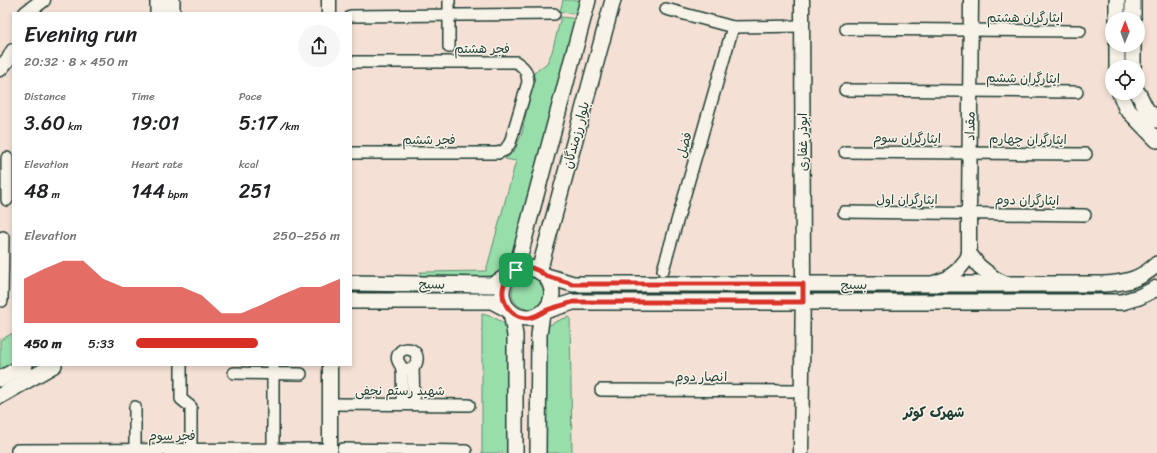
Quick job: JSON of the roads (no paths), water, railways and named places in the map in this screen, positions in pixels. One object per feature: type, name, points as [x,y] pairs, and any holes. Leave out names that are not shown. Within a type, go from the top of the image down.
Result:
[{"type":"main road","name":"بلوار رزمندگان","points":[[513,272],[588,0]]},
{"type":"main road","name":"بلوار رزمندگان","points":[[543,273],[596,61],[613,0]]},
{"type":"main road","points":[[1117,0],[1117,12]]},
{"type":"main road","points":[[1133,0],[1133,12]]},
{"type":"main road","points":[[160,3],[171,12]]},
{"type":"main road","points":[[1123,100],[1126,108],[1157,140]]},
{"type":"main road","points":[[1142,100],[1146,109],[1157,120]]},
{"type":"main road","name":"بسیج","points":[[543,273],[573,284],[1119,284],[1133,280],[1145,274],[1157,264]]},
{"type":"main road","points":[[510,311],[518,316],[526,318],[534,317],[543,312],[550,303],[553,294],[551,284],[543,273],[532,268],[524,268],[513,272],[504,282],[502,292],[504,302],[510,311],[515,335],[515,453]]},
{"type":"main road","name":"بسیج","points":[[352,283],[492,285],[513,272]]},
{"type":"main road","name":"بسیج","points":[[543,312],[573,302],[1122,302],[1139,297],[1157,288]]},
{"type":"main road","name":"بسیج","points":[[352,301],[492,301],[510,311]]},
{"type":"main road","points":[[538,453],[539,335],[543,312]]},
{"type":"main road","points":[[0,379],[23,366]]},
{"type":"main road","points":[[0,396],[52,366]]},
{"type":"street","points":[[25,12],[26,0]]},
{"type":"street","points":[[26,12],[43,0]]},
{"type":"street","points":[[329,0],[329,12]]},
{"type":"street","points":[[449,0],[449,47]]},
{"type":"street","name":"ابوذر غفاری","points":[[802,0],[803,302]]},
{"type":"street","name":"مقداد","points":[[969,253],[971,0]]},
{"type":"street","points":[[666,9],[733,27],[802,26]]},
{"type":"street","points":[[352,16],[554,14]]},
{"type":"street","name":"فضل","points":[[663,270],[733,27]]},
{"type":"street","name":"ایثارگران هشتم","points":[[846,29],[1080,31]]},
{"type":"street","points":[[0,69],[12,53]]},
{"type":"street","name":"فجر هشتم","points":[[352,62],[516,62],[523,66],[528,74],[528,82],[510,144],[506,150]]},
{"type":"street","name":"ایثارگران ششم","points":[[845,90],[1077,92]]},
{"type":"street","name":"فجر ششم","points":[[352,153],[498,153],[506,150]]},
{"type":"street","name":"ایثارگران سوم","points":[[845,152],[969,153]]},
{"type":"street","name":"ایثارگران چهارم","points":[[969,153],[1086,154]]},
{"type":"street","points":[[7,158],[7,200]]},
{"type":"street","name":"ایثارگران اول","points":[[844,212],[969,214]]},
{"type":"street","name":"ایثارگران دوم","points":[[969,214],[1085,215]]},
{"type":"street","points":[[5,237],[5,301]]},
{"type":"street","points":[[931,284],[948,278],[958,270],[967,259],[969,253]]},
{"type":"street","points":[[969,253],[979,266],[994,278],[1006,284]]},
{"type":"street","points":[[801,453],[803,302]]},
{"type":"street","points":[[181,366],[181,399],[191,407],[191,450]]},
{"type":"street","points":[[330,366],[330,404],[334,450]]},
{"type":"street","points":[[402,404],[408,367],[414,404]]},
{"type":"street","points":[[234,373],[273,369],[301,374]]},
{"type":"street","points":[[273,369],[273,449]]},
{"type":"street","name":"انصار دوم","points":[[601,390],[802,391]]},
{"type":"street","name":"شهید رستم نجفی","points":[[330,404],[469,405]]},
{"type":"street","points":[[135,407],[135,451]]},
{"type":"street","name":"فجر سوم","points":[[17,453],[17,450],[135,451],[273,449],[466,451]]},
{"type":"district","name":"شهرک کوثر","points":[[934,412]]}]
